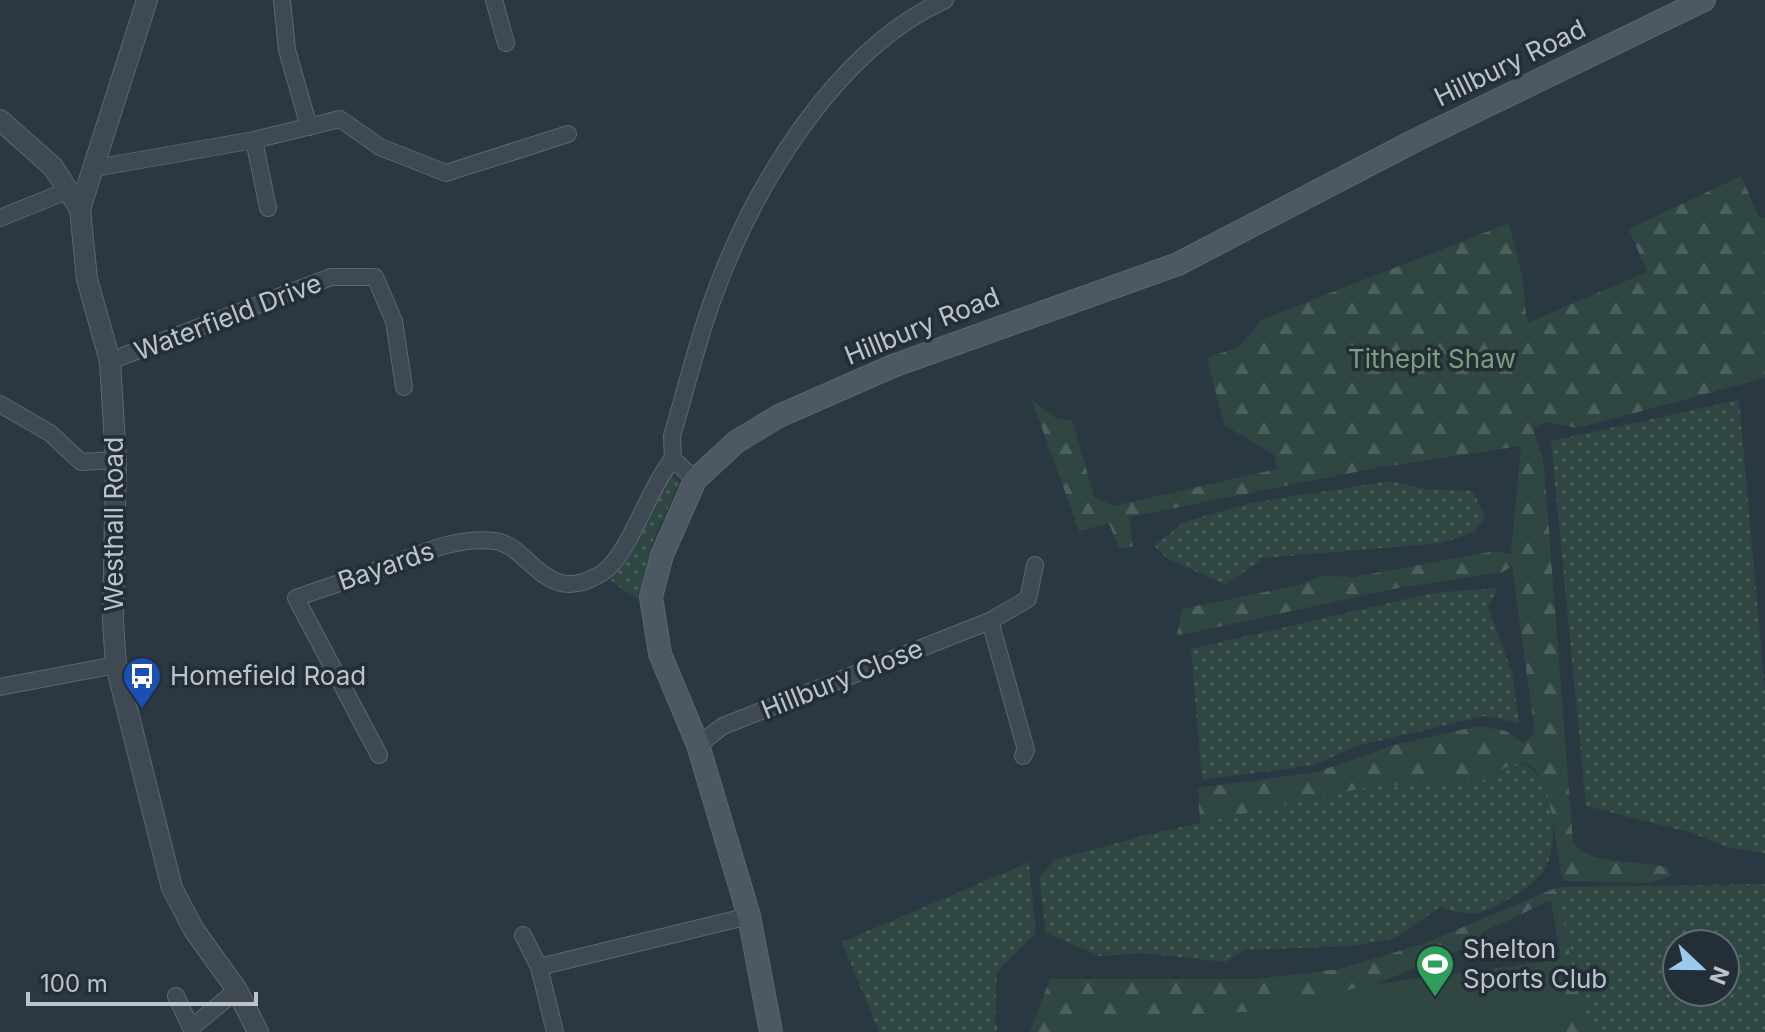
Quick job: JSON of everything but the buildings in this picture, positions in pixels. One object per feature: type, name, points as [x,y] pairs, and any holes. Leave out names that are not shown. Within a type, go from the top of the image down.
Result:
[{"type":"main road","name":"Hillbury Road","points":[[771,1032],[749,916],[698,745],[660,654],[651,597],[662,555],[695,480],[736,442],[779,416],[893,366],[1178,264],[1416,140],[1704,0]]},
{"type":"street","name":"Westhall Road","points":[[147,0],[80,209],[87,279],[110,361],[116,460],[113,623],[116,665],[172,888],[194,930],[237,990],[258,1032]]},
{"type":"street","points":[[282,0],[287,50],[309,127]]},
{"type":"street","points":[[494,0],[506,43]]},
{"type":"street","points":[[695,480],[673,459],[672,436],[714,295],[747,219],[778,164],[853,65],[891,32],[945,0]]},
{"type":"street","points":[[95,168],[254,140],[340,119],[380,147],[446,173],[568,134]]},
{"type":"street","points":[[0,120],[33,145],[80,209]]},
{"type":"street","points":[[254,140],[268,208]]},
{"type":"street","points":[[0,218],[69,190]]},
{"type":"street","name":"Waterfield Drive","points":[[110,361],[331,277],[375,277],[394,321],[404,387]]},
{"type":"street","points":[[0,404],[50,433],[81,462],[116,460]]},
{"type":"street","name":"Bayards","points":[[379,755],[296,598],[379,570],[424,550],[471,542],[497,541],[552,581],[578,582],[604,572],[620,553],[658,477],[673,459]]},
{"type":"street","name":"Hillbury Close","points":[[698,745],[723,726],[990,621],[1028,599],[1035,565]]},
{"type":"street","points":[[990,621],[1026,750],[1023,756]]},
{"type":"street","points":[[0,687],[116,665]]},
{"type":"street","points":[[539,967],[749,916]]},
{"type":"street","points":[[523,935],[539,967],[555,1032]]},
{"type":"street","points":[[176,996],[192,1030],[237,990]]},
{"type":"green space","name":"Tithepit Shaw","points":[[1741,176],[1760,219],[1765,217],[1765,378],[1578,428],[1545,422],[1534,427],[1544,467],[1573,842],[1592,856],[1657,865],[1668,868],[1671,876],[1650,883],[1564,881],[1548,795],[1540,776],[1528,765],[1512,765],[1490,779],[1369,787],[1200,823],[1198,788],[1317,772],[1394,745],[1478,726],[1506,731],[1523,744],[1535,733],[1512,566],[1503,572],[1398,588],[1177,636],[1182,609],[1299,585],[1322,576],[1354,577],[1495,551],[1511,554],[1521,446],[1376,468],[1129,517],[1133,546],[1119,549],[1109,523],[1079,531],[1032,400],[1057,419],[1072,420],[1094,496],[1113,506],[1277,469],[1274,455],[1224,425],[1207,358],[1239,347],[1261,320],[1509,223],[1522,275],[1527,323],[1647,272],[1629,229]]},
{"type":"green space","points":[[1739,400],[1765,691],[1765,853],[1729,848],[1692,833],[1586,806],[1551,441]]},
{"type":"green space","points":[[670,475],[680,482],[651,545],[638,600],[611,581]]},
{"type":"green space","points":[[1389,481],[1424,489],[1473,491],[1485,518],[1474,532],[1442,543],[1263,558],[1226,585],[1168,559],[1154,546],[1184,522],[1251,503]]},
{"type":"green space","points":[[1498,588],[1488,607],[1512,672],[1519,723],[1484,716],[1356,746],[1315,765],[1202,780],[1191,649],[1432,593]]},
{"type":"green space","points":[[1519,763],[1531,768],[1547,791],[1553,822],[1551,853],[1536,880],[1516,895],[1484,911],[1467,913],[1440,907],[1395,938],[1352,946],[1245,950],[1225,962],[1142,953],[1100,956],[1046,933],[1039,877],[1054,860],[1158,832],[1369,787],[1490,779],[1503,768]]},
{"type":"green space","points":[[1029,862],[1036,933],[997,972],[995,1020],[998,1032],[879,1032],[842,942]]},
{"type":"green space","points":[[1765,884],[1765,1032],[1590,1032],[1570,957],[1558,887]]},
{"type":"green space","points":[[1558,887],[1570,957],[1590,1032],[1565,1032],[1555,968],[1548,961],[1561,959],[1551,900],[1481,933],[1484,940],[1376,984],[1247,1012],[1076,1022],[1058,1032],[1030,1032],[1050,979],[1256,979],[1339,969],[1423,944]]},
{"type":"green space","name":"Shelton Sports Club","points":[[1548,961],[1555,968],[1565,1032],[1058,1032],[1076,1022],[1247,1012],[1376,984]]},
{"type":"place","name":"Homefield Road","points":[[142,710]]},
{"type":"place","name":"Shelton Sports Club","points":[[1435,998]]}]
